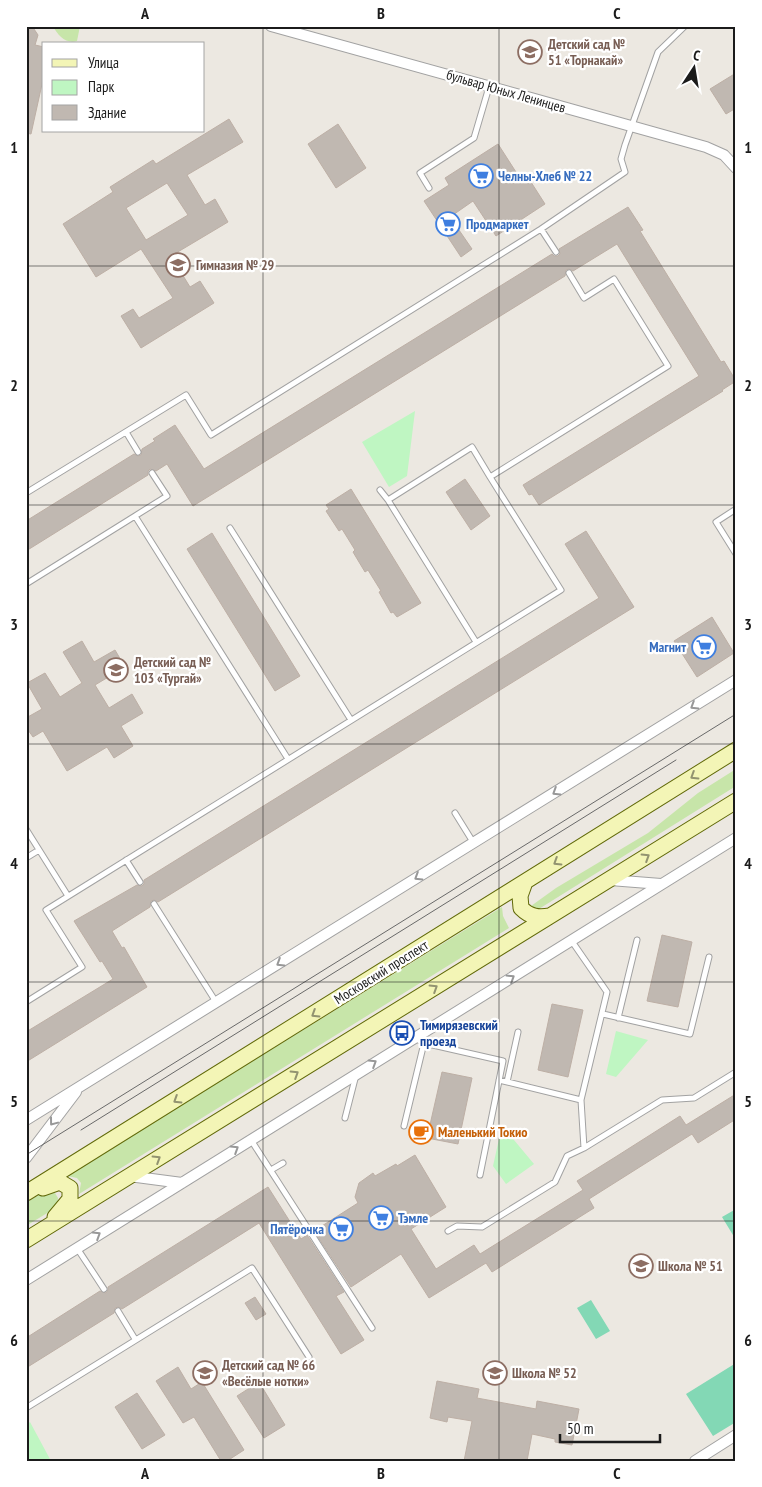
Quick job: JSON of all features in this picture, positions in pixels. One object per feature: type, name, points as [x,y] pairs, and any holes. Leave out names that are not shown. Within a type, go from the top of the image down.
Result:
[{"type":"main road","name":"Московский проспект","points":[[26,1193],[736,750]]},
{"type":"main road","points":[[26,1240],[736,801]]},
{"type":"main road","points":[[525,882],[520,896],[521,908],[527,915],[539,918],[550,916]]},
{"type":"main road","points":[[26,1193],[60,1182],[70,1188],[70,1199],[44,1229]]},
{"type":"street","name":"бульвар Юных Ленинцев","points":[[271,26],[384,56],[706,148],[724,155],[736,168]]},
{"type":"street","points":[[27,1118],[736,680]]},
{"type":"street","points":[[26,1280],[356,1074],[419,1040],[571,940],[736,838]]},
{"type":"street","points":[[610,880],[661,884]]},
{"type":"street","points":[[26,1158],[79,1087]]},
{"type":"street","points":[[129,1176],[182,1183]]},
{"type":"street","points":[[695,1461],[736,1436]]},
{"type":"lane","points":[[26,493],[186,395],[211,435],[541,229],[625,172],[621,159],[658,52],[685,26]]},
{"type":"lane","points":[[429,188],[420,173],[474,138],[489,86]]},
{"type":"lane","points":[[541,229],[556,252]]},
{"type":"lane","points":[[490,477],[668,366],[614,279],[584,298],[569,273]]},
{"type":"lane","points":[[126,432],[138,452]]},
{"type":"lane","points":[[26,1002],[82,967],[46,910],[561,590],[472,447],[388,500]]},
{"type":"lane","points":[[26,584],[167,496],[152,473]]},
{"type":"lane","points":[[380,490],[476,642]]},
{"type":"lane","points":[[736,509],[716,522],[736,554]]},
{"type":"lane","points":[[135,516],[288,760]]},
{"type":"lane","points":[[230,528],[351,720]]},
{"type":"lane","points":[[455,813],[474,843]]},
{"type":"lane","points":[[26,829],[68,896]]},
{"type":"lane","points":[[26,858],[39,850]]},
{"type":"lane","points":[[126,860],[140,882]]},
{"type":"lane","points":[[154,904],[216,1002]]},
{"type":"lane","points":[[571,940],[607,992],[581,1100],[584,1148]]},
{"type":"lane","points":[[618,1018],[637,940]]},
{"type":"lane","points":[[603,1014],[690,1034],[709,957]]},
{"type":"lane","points":[[508,1082],[518,1032]]},
{"type":"lane","points":[[404,1126],[419,1040],[503,1061],[480,1175]]},
{"type":"lane","points":[[448,1231],[457,1226],[482,1227],[555,1182],[567,1156],[584,1148],[662,1100],[694,1098],[736,1072]]},
{"type":"lane","points":[[344,1118],[356,1074]]},
{"type":"lane","points":[[499,1080],[581,1100]]},
{"type":"lane","points":[[251,1140],[372,1328]]},
{"type":"lane","points":[[271,1170],[283,1162]]},
{"type":"lane","points":[[77,1248],[104,1289]]},
{"type":"lane","points":[[26,1408],[252,1268],[309,1357]]},
{"type":"lane","points":[[118,1311],[135,1340]]},
{"type":"green space","points":[[53,26],[80,26],[77,41],[66,40],[57,33]]},
{"type":"green space","points":[[415,411],[407,476],[389,487],[362,442]]},
{"type":"green space","points":[[736,769],[736,786],[534,912],[530,909],[531,906],[556,888],[648,833],[698,793]]},
{"type":"green space","points":[[502,907],[503,916],[509,928],[79,1194],[81,1183],[77,1178],[67,1176]]},
{"type":"green space","points":[[616,1031],[648,1040],[616,1077],[606,1074]]},
{"type":"green space","points":[[509,1134],[534,1164],[506,1184],[493,1166],[499,1139]]},
{"type":"green space","points":[[45,1191],[55,1193],[58,1198],[57,1207],[26,1226],[26,1203]]},
{"type":"green space","points":[[736,1209],[736,1240],[722,1217]]},
{"type":"green space","points":[[591,1300],[610,1331],[596,1339],[577,1308]]},
{"type":"green space","points":[[736,1363],[736,1422],[713,1436],[686,1394]]},
{"type":"green space","points":[[30,1422],[51,1461],[26,1461],[26,1425]]},
{"type":"building","points":[[26,26],[32,26],[38,35],[35,45],[42,47],[42,84],[31,134],[26,133]]},
{"type":"building","points":[[736,73],[736,108],[726,114],[710,89]]},
{"type":"building","points":[[229,119],[243,142],[187,175],[205,205],[215,199],[228,222],[171,256],[190,287],[200,281],[214,303],[141,348],[121,316],[133,309],[139,318],[173,298],[141,249],[96,277],[63,224],[113,192],[110,187],[153,160],[156,164]],"holes":[[[167,183],[188,215],[146,240],[126,208]]]},
{"type":"building","points":[[338,124],[366,168],[336,188],[308,144]]},
{"type":"building","points":[[498,144],[523,183],[529,179],[545,204],[496,236],[473,201],[450,217],[472,249],[461,257],[424,201],[449,185],[445,178]]},
{"type":"building","points":[[628,207],[643,230],[640,231],[721,362],[724,361],[736,381],[723,391],[539,505],[532,494],[529,495],[523,485],[699,376],[617,244],[573,271],[566,270],[565,276],[193,506],[167,464],[156,471],[150,469],[148,475],[26,551],[26,521],[134,454],[141,455],[142,449],[155,441],[153,439],[175,425],[204,469],[552,254],[558,256],[560,254],[559,249]]},
{"type":"building","points":[[465,479],[490,516],[471,530],[446,492]]},
{"type":"building","points":[[351,489],[421,603],[397,617],[393,612],[391,613],[379,592],[381,591],[368,570],[365,572],[353,552],[355,550],[342,529],[339,531],[326,511],[329,509],[326,505]]},
{"type":"building","points":[[586,531],[634,607],[158,902],[151,901],[150,907],[112,931],[122,948],[124,947],[147,987],[26,1062],[26,1032],[113,979],[74,921],[137,885],[142,886],[144,880],[599,598],[565,544]]},
{"type":"building","points":[[212,533],[300,676],[275,691],[187,549]]},
{"type":"building","name":"Магнит","points":[[712,617],[734,653],[697,677],[674,641]]},
{"type":"building","points":[[82,641],[94,662],[115,650],[125,667],[95,685],[109,708],[132,694],[143,713],[121,726],[133,746],[114,758],[107,747],[67,771],[43,731],[33,737],[26,727],[26,718],[42,709],[27,683],[45,673],[60,697],[82,683],[63,652]]},
{"type":"building","points":[[662,935],[692,942],[678,1007],[647,1001]]},
{"type":"building","points":[[552,1004],[583,1010],[568,1077],[538,1070]]},
{"type":"building","points":[[442,1072],[472,1078],[458,1144],[427,1138]]},
{"type":"building","points":[[736,1094],[736,1119],[698,1143],[692,1134],[589,1199],[594,1208],[492,1272],[486,1263],[429,1298],[401,1254],[351,1287],[314,1231],[358,1203],[355,1197],[359,1183],[373,1173],[375,1176],[415,1155],[446,1207],[411,1229],[436,1269],[474,1245],[480,1254],[583,1190],[577,1181],[680,1116],[686,1125]]},
{"type":"building","points":[[268,1187],[301,1239],[307,1235],[344,1292],[336,1296],[364,1340],[341,1354],[259,1223],[122,1309],[115,1308],[114,1313],[26,1368],[26,1338],[100,1291],[106,1293],[108,1287]]},
{"type":"building","points":[[255,1297],[266,1314],[256,1320],[245,1303]]},
{"type":"building","points":[[178,1367],[191,1389],[202,1382],[244,1450],[227,1461],[221,1461],[194,1417],[183,1423],[156,1381]]},
{"type":"building","points":[[437,1381],[479,1389],[477,1398],[536,1409],[537,1401],[579,1409],[572,1445],[555,1442],[555,1439],[532,1434],[527,1461],[464,1461],[472,1421],[448,1417],[447,1422],[430,1418]]},
{"type":"building","points":[[259,1382],[285,1425],[264,1438],[237,1396]]},
{"type":"building","points":[[137,1393],[165,1435],[142,1449],[115,1407]]},
{"type":"tram line","points":[[26,1155],[736,714]]},
{"type":"tram line","points":[[81,1130],[676,760]]},
{"type":"place","name":"Детский сад № 51 «Торнакай»","points":[[530,52]]},
{"type":"place","name":"Челны-Хлеб № 22","points":[[481,176]]},
{"type":"place","name":"Продмаркет","points":[[448,224]]},
{"type":"place","name":"Гимназия № 29","points":[[178,265]]},
{"type":"place","name":"Магнит","points":[[704,647]]},
{"type":"place","name":"Детский сад № 103 «Тургай»","points":[[116,670]]},
{"type":"place","name":"Тимирязевский проезд","points":[[402,1033]]},
{"type":"place","name":"Маленький Токио","points":[[421,1132]]},
{"type":"place","name":"Тэмле","points":[[381,1218]]},
{"type":"place","name":"Пятёрочка","points":[[341,1229]]},
{"type":"place","name":"Школа № 51","points":[[641,1266]]},
{"type":"place","name":"Детский сад № 66 «Весёлые нотки»","points":[[205,1373]]},
{"type":"place","name":"Школа № 52","points":[[495,1373]]}]
